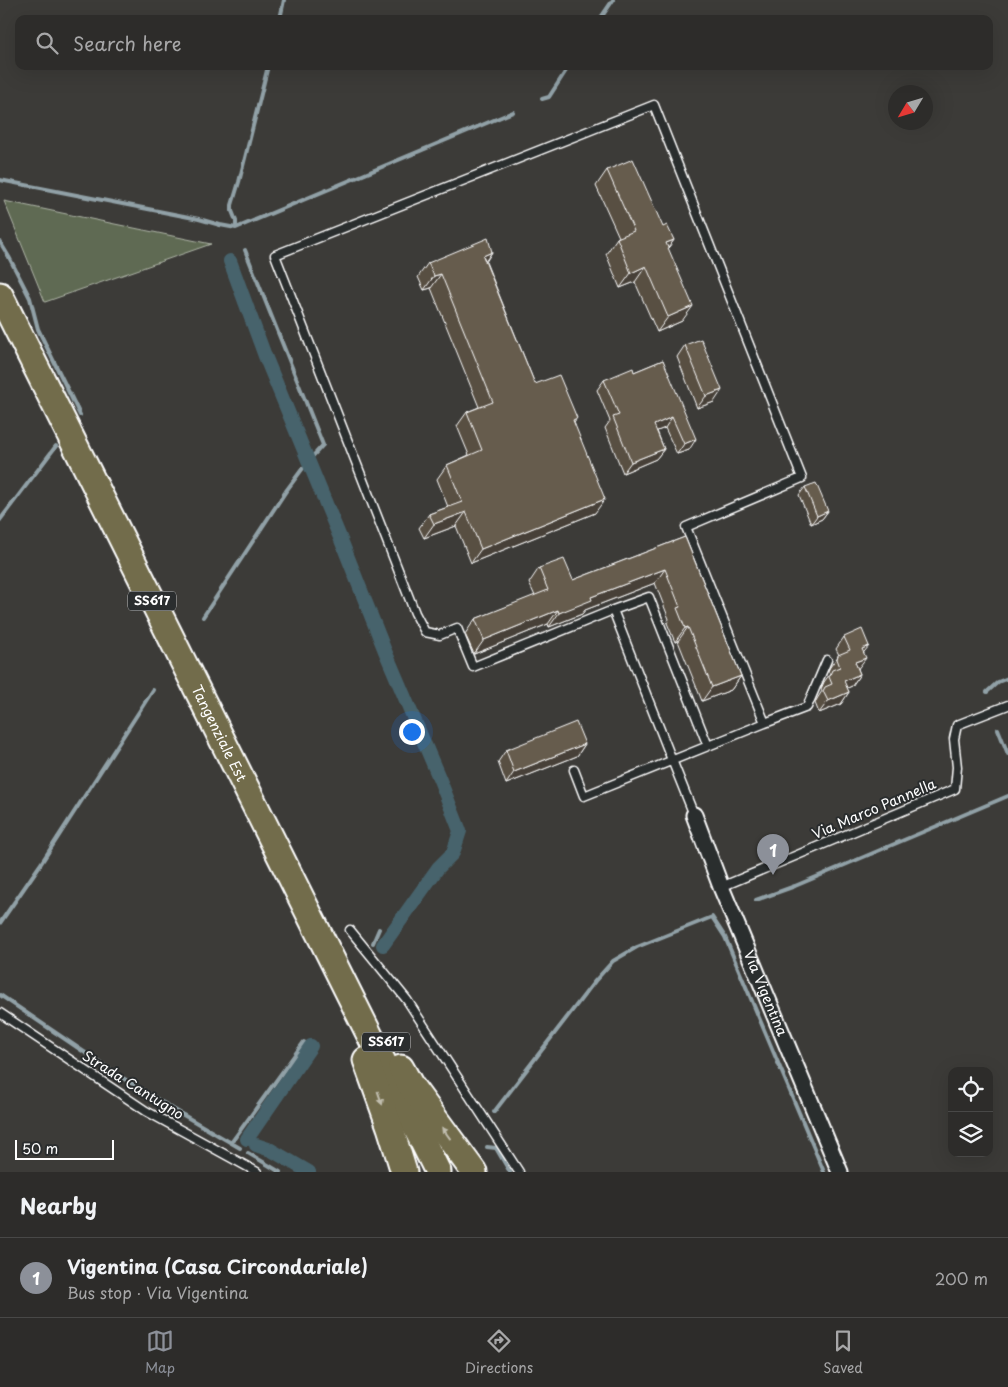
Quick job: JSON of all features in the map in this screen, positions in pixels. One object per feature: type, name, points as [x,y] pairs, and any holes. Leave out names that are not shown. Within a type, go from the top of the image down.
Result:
[{"type":"highway","name":"Tangenziale Est","points":[[0,295],[438,1172]]},
{"type":"highway","name":"SS617","points":[[305,906],[325,967],[361,1045],[404,1172]]},
{"type":"highway","name":"SS617","points":[[305,906],[411,1086],[474,1172]]},
{"type":"street","name":"Via Vigentina","points":[[694,814],[722,887],[840,1172]]},
{"type":"lane","points":[[708,746],[649,596],[473,667],[457,628],[440,635],[426,632],[415,613],[275,256],[654,105],[802,478],[686,527],[765,723]]},
{"type":"lane","points":[[613,610],[694,814]]},
{"type":"lane","points":[[574,770],[584,796],[807,707],[827,660]]},
{"type":"lane","name":"Via Marco Pannella","points":[[722,887],[955,789],[957,767],[954,739],[957,725],[1008,705]]},
{"type":"lane","points":[[350,930],[407,1000],[519,1172]]},
{"type":"lane","name":"Strada Cantugno","points":[[0,1013],[146,1111],[257,1172]]},
{"type":"green space","points":[[4,201],[211,244],[45,302]]},
{"type":"building","points":[[633,159],[663,227],[667,225],[674,240],[666,243],[693,306],[668,317],[646,266],[631,273],[617,238],[634,231],[607,170]]},
{"type":"building","points":[[488,238],[492,252],[483,256],[535,384],[559,375],[577,418],[573,420],[605,499],[481,549],[466,512],[434,524],[429,514],[462,502],[447,465],[482,450],[467,412],[493,402],[441,274],[434,276],[428,263]]},
{"type":"building","points":[[701,339],[722,390],[706,396],[685,345]]},
{"type":"building","points":[[663,360],[696,439],[684,444],[672,417],[654,425],[664,449],[631,462],[613,417],[619,415],[604,380],[633,368],[634,372]]},
{"type":"building","points":[[816,483],[828,511],[817,516],[805,487]]},
{"type":"building","points":[[685,537],[741,676],[712,687],[688,627],[685,628],[677,608],[680,607],[665,569],[591,597],[592,600],[559,613],[558,610],[484,640],[475,619],[548,590],[539,568],[564,559],[573,580]]},
{"type":"building","points":[[862,629],[869,646],[862,649],[866,658],[855,662],[860,674],[844,681],[849,692],[828,701],[823,691],[825,687],[832,684],[829,677],[832,670],[840,667],[837,659],[838,655],[850,650],[844,637]]},
{"type":"building","points":[[576,722],[585,744],[514,772],[506,750]]},
{"type":"waterway","points":[[281,15],[284,0]]},
{"type":"waterway","points":[[603,15],[613,0]]},
{"type":"waterway","points":[[236,228],[232,205],[267,70]]},
{"type":"waterway","points":[[542,99],[549,97],[566,70]]},
{"type":"waterway","points":[[0,180],[236,228],[513,112]]},
{"type":"waterway","points":[[0,242],[30,298],[38,329],[80,415]]},
{"type":"waterway","points":[[245,250],[323,445],[312,457]]},
{"type":"waterway","points":[[230,261],[265,356],[460,831],[453,853],[438,868],[383,945]]},
{"type":"waterway","points":[[0,520],[56,446]]},
{"type":"waterway","points":[[203,617],[303,468]]},
{"type":"waterway","points":[[987,692],[998,682],[1008,678]]},
{"type":"waterway","points":[[0,923],[40,865],[153,690]]},
{"type":"waterway","points":[[998,729],[1008,754]]},
{"type":"waterway","points":[[756,900],[795,886],[1008,796]]},
{"type":"waterway","points":[[494,1112],[595,981],[613,961],[637,947],[712,917],[725,937],[824,1172]]},
{"type":"waterway","points":[[373,943],[379,929]]},
{"type":"waterway","points":[[0,995],[118,1075],[240,1148]]},
{"type":"waterway","points":[[231,1143],[304,1042]]},
{"type":"waterway","points":[[247,1139],[311,1046]]},
{"type":"waterway","points":[[256,1145],[271,1150],[309,1172]]},
{"type":"waterway","points":[[487,1147],[496,1148],[510,1172]]},
{"type":"waterway","points":[[248,1153],[280,1172]]},
{"type":"place","name":"Vigentina (Casa Circondariale)","points":[[773,875]]}]
